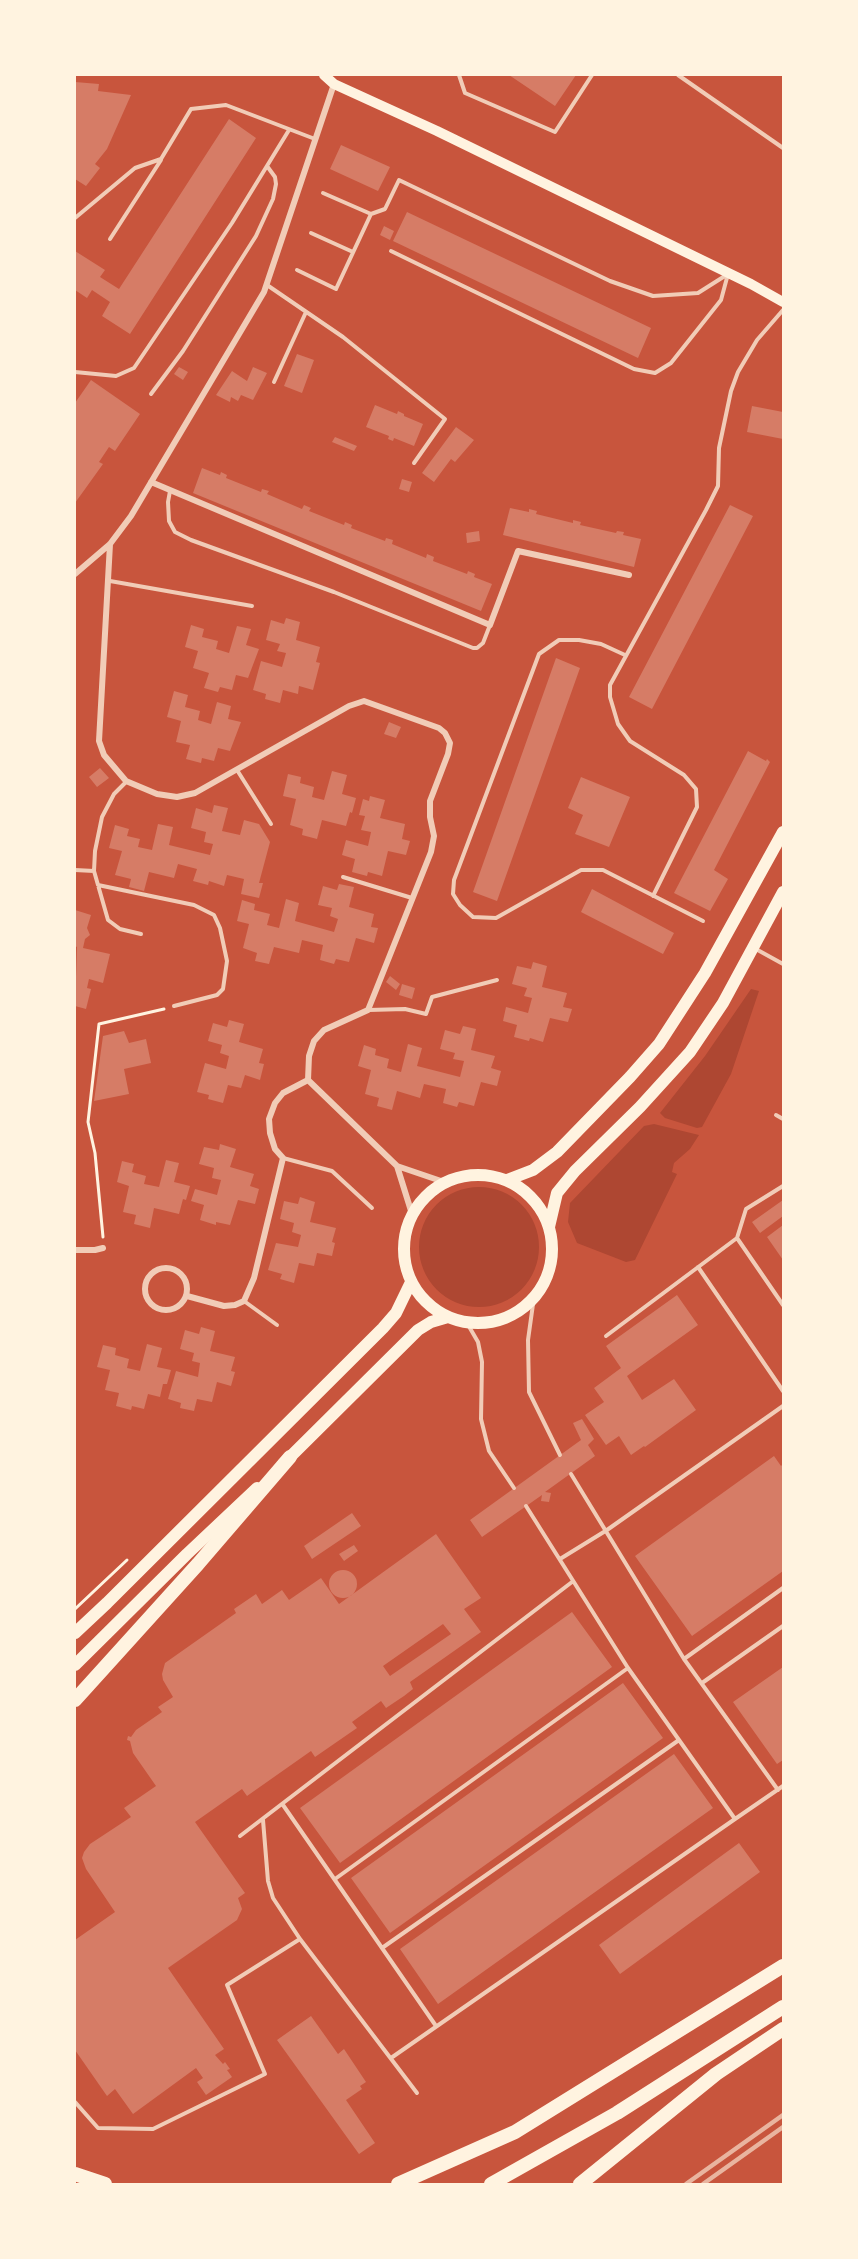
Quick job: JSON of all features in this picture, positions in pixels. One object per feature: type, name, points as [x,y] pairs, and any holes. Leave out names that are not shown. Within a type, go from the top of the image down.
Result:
[{"type":"highway","points":[[75,1700],[290,1457]]},
{"type":"highway","points":[[398,2184],[515,2132],[783,1966]]},
{"type":"highway","points":[[491,2184],[617,2113],[783,2007]]},
{"type":"highway","points":[[580,2184],[716,2074],[783,2029]]},
{"type":"highway","points":[[75,2174],[105,2184]]},
{"type":"main road","points":[[324,75],[334,84],[437,131],[783,302]]},
{"type":"main road","points":[[507,1180],[533,1170],[556,1152],[659,1044],[705,974],[783,832]]},
{"type":"main road","points":[[549,1227],[557,1193],[575,1171],[640,1107],[690,1052],[723,1003],[783,892]]},
{"type":"main road","points":[[486,1174],[507,1180],[525,1191],[540,1207],[549,1227],[552,1246],[550,1265],[544,1282],[534,1297],[520,1310],[504,1319],[485,1323],[467,1323],[448,1317],[427,1303],[411,1282],[404,1259],[404,1236],[412,1214],[426,1196],[444,1182],[465,1175],[486,1174]]},
{"type":"main road","points":[[75,1633],[107,1604],[383,1328],[396,1313],[411,1282]]},
{"type":"main road","points":[[75,1665],[418,1330],[431,1322],[448,1317]]},
{"type":"street","points":[[75,574],[110,544],[151,483],[264,292],[334,84]]},
{"type":"street","points":[[151,483],[490,625],[518,551],[628,575]]},
{"type":"street","points":[[110,544],[110,581],[99,741],[104,756],[126,781],[157,794],[177,797],[195,793],[349,706],[364,701],[439,728],[445,733],[450,743],[430,801],[430,817],[434,836],[431,852],[368,1010],[324,1030],[314,1041],[309,1056],[308,1080],[397,1166],[444,1182]]},
{"type":"street","points":[[187,1296],[224,1306],[244,1301],[254,1278],[283,1158],[275,1149],[269,1119],[275,1103],[283,1093],[308,1080]]},
{"type":"street","points":[[397,1166],[412,1214]]},
{"type":"street","points":[[75,1250],[103,1248]]},
{"type":"street","points":[[167,1268],[179,1272],[187,1282],[187,1296],[179,1306],[166,1310],[154,1306],[146,1295],[146,1282],[154,1271],[167,1268]]},
{"type":"lane","points":[[459,75],[465,93],[555,132],[592,75]]},
{"type":"lane","points":[[678,75],[783,148]]},
{"type":"lane","points":[[685,80],[689,75]]},
{"type":"lane","points":[[110,239],[191,109],[226,105],[315,139]]},
{"type":"lane","points":[[75,372],[116,376],[134,368],[232,223],[290,129]]},
{"type":"lane","points":[[75,218],[135,168],[161,159]]},
{"type":"lane","points":[[151,394],[183,351],[256,236],[273,199],[276,183],[275,177],[267,166]]},
{"type":"lane","points":[[323,193],[371,214],[385,209],[399,180],[610,281],[653,296],[698,293],[728,273]]},
{"type":"lane","points":[[297,270],[336,289],[371,214]]},
{"type":"lane","points":[[311,233],[353,252]]},
{"type":"lane","points":[[391,251],[634,369],[655,373],[672,363],[721,300],[728,273]]},
{"type":"lane","points":[[267,285],[343,337],[445,419],[414,464]]},
{"type":"lane","points":[[653,896],[697,807],[696,789],[684,775],[630,741],[618,724],[609,698],[610,685],[717,486],[719,448],[731,391],[738,372],[758,340],[783,310]]},
{"type":"lane","points":[[274,382],[306,312]]},
{"type":"lane","points":[[170,490],[169,521],[175,532],[191,540],[334,592],[473,648],[483,643],[490,625]]},
{"type":"lane","points":[[110,581],[252,606]]},
{"type":"lane","points":[[625,655],[601,644],[559,639],[539,654],[454,880],[453,894],[460,905],[473,917],[496,918],[581,870],[603,870],[703,921]]},
{"type":"lane","points":[[237,770],[271,824]]},
{"type":"lane","points":[[126,781],[114,794],[102,818],[95,852],[94,871],[108,920],[120,929],[141,934]]},
{"type":"lane","points":[[75,870],[94,871]]},
{"type":"lane","points":[[343,878],[412,898]]},
{"type":"lane","points":[[98,885],[194,905],[214,915],[220,928],[227,961],[223,989],[217,995],[174,1006]]},
{"type":"lane","points":[[753,948],[783,964]]},
{"type":"lane","points":[[368,1010],[405,1009],[426,1014],[432,997],[497,980]]},
{"type":"lane","points":[[776,1115],[783,1119]]},
{"type":"lane","points":[[283,1158],[332,1171],[372,1208]]},
{"type":"lane","points":[[606,1336],[737,1238],[746,1209],[783,1186]]},
{"type":"lane","points":[[737,1238],[783,1305]]},
{"type":"lane","points":[[698,1267],[783,1391]]},
{"type":"lane","points":[[534,1297],[528,1340],[529,1392],[560,1455]]},
{"type":"lane","points":[[244,1301],[277,1324]]},
{"type":"lane","points":[[467,1323],[478,1342],[482,1362],[481,1419],[489,1451],[514,1488]]},
{"type":"lane","points":[[560,1559],[607,1530],[783,1406]]},
{"type":"lane","points":[[571,1474],[684,1659],[778,1790]]},
{"type":"lane","points":[[526,1506],[628,1668],[735,1819]]},
{"type":"lane","points":[[240,1836],[572,1582]]},
{"type":"lane","points":[[684,1659],[783,1588]]},
{"type":"lane","points":[[702,1683],[783,1626]]},
{"type":"lane","points":[[335,1879],[628,1668]]},
{"type":"lane","points":[[382,1948],[679,1740]]},
{"type":"lane","points":[[391,2058],[783,1786]]},
{"type":"lane","points":[[283,1805],[436,2026]]},
{"type":"lane","points":[[263,1819],[268,1881],[273,1898],[300,1939],[417,2093]]},
{"type":"lane","points":[[75,2102],[98,2128],[153,2129],[265,2074],[227,1985],[300,1939]]},
{"type":"path","points":[[103,1248],[95,1153],[88,1122],[99,1024],[174,1006]]},
{"type":"shaded area","points":[[751,989],[759,991],[731,1074],[702,1127],[697,1128],[665,1118],[660,1113],[705,1056]]},
{"type":"shaded area","points":[[654,1124],[699,1135],[690,1149],[674,1163],[672,1172],[677,1174],[635,1260],[626,1262],[577,1243],[568,1222],[570,1203],[644,1126]]},
{"type":"shaded area","points":[[479,1187],[502,1191],[522,1204],[535,1224],[539,1247],[535,1270],[522,1290],[502,1303],[479,1307],[456,1303],[436,1290],[423,1270],[419,1247],[423,1224],[436,1204],[456,1191]]},
{"type":"building","points":[[509,75],[576,75],[555,106]]},
{"type":"building","points":[[75,82],[99,84],[98,91],[131,95],[107,149],[95,164],[100,168],[86,186],[75,179]]},
{"type":"building","points":[[229,119],[256,138],[130,334],[102,316],[110,302],[92,290],[87,298],[75,290],[75,251],[105,270],[100,277],[119,289]]},
{"type":"building","points":[[341,145],[390,167],[378,191],[330,169]]},
{"type":"building","points":[[407,212],[651,328],[638,358],[393,241]]},
{"type":"building","points":[[384,226],[394,231],[390,240],[380,235]]},
{"type":"building","points":[[297,354],[314,360],[302,393],[284,386]]},
{"type":"building","points":[[179,367],[188,372],[183,380],[174,374]]},
{"type":"building","points":[[253,367],[267,373],[253,400],[241,395],[238,401],[231,397],[230,402],[216,395],[232,371],[247,381]]},
{"type":"building","points":[[91,380],[140,414],[115,451],[109,447],[99,462],[103,464],[75,503],[75,403]]},
{"type":"building","points":[[375,405],[397,414],[398,411],[423,424],[414,446],[394,438],[393,441],[388,439],[389,436],[366,427]]},
{"type":"building","points":[[752,406],[783,412],[783,439],[747,432]]},
{"type":"building","points":[[456,427],[474,440],[455,462],[451,459],[434,482],[422,473]]},
{"type":"building","points":[[335,437],[357,446],[354,451],[332,442]]},
{"type":"building","points":[[202,468],[220,475],[221,472],[227,475],[226,478],[261,492],[262,489],[269,491],[267,494],[302,509],[304,505],[311,508],[309,511],[344,525],[345,522],[352,525],[351,528],[385,541],[386,538],[393,540],[392,544],[426,558],[427,554],[434,557],[433,561],[467,574],[468,571],[475,574],[474,577],[492,584],[481,611],[193,493]]},
{"type":"building","points":[[402,479],[412,482],[409,492],[399,489]]},
{"type":"building","points":[[730,505],[753,516],[652,709],[629,697]]},
{"type":"building","points":[[510,508],[529,512],[529,509],[537,511],[536,514],[573,523],[573,520],[581,522],[580,525],[616,533],[617,531],[624,532],[623,535],[641,539],[634,567],[503,535]]},
{"type":"building","points":[[479,531],[480,541],[467,543],[466,533]]},
{"type":"building","points":[[286,618],[300,622],[296,640],[320,647],[316,662],[320,663],[313,690],[299,686],[298,694],[283,690],[280,703],[265,699],[266,694],[253,690],[261,661],[282,667],[286,653],[277,651],[280,644],[266,640],[271,620],[284,624]]},
{"type":"building","points":[[191,625],[204,629],[202,637],[218,641],[216,649],[229,653],[237,626],[251,629],[246,645],[259,649],[248,678],[236,675],[232,690],[220,687],[218,692],[204,688],[209,673],[193,668],[198,651],[185,647]]},
{"type":"building","points":[[556,658],[580,668],[497,901],[473,892]]},
{"type":"building","points":[[174,691],[188,695],[185,707],[200,711],[198,720],[211,724],[217,702],[231,706],[228,719],[241,722],[230,751],[218,748],[214,761],[202,758],[201,763],[186,759],[190,745],[176,742],[181,721],[167,717]]},
{"type":"building","points":[[389,722],[401,727],[396,738],[384,734]]},
{"type":"building","points":[[748,751],[770,762],[714,870],[728,879],[710,911],[674,893]]},
{"type":"building","points":[[100,768],[109,778],[97,787],[89,777]]},
{"type":"building","points":[[332,771],[347,775],[342,794],[356,798],[346,826],[322,820],[317,839],[302,835],[303,829],[290,825],[296,799],[283,796],[288,774],[301,777],[300,783],[314,787],[312,797],[324,800]]},
{"type":"building","points":[[581,777],[630,797],[609,847],[575,834],[583,815],[568,808]]},
{"type":"building","points":[[370,796],[385,800],[380,818],[405,824],[402,839],[410,841],[406,855],[388,851],[382,876],[368,872],[367,876],[352,872],[355,859],[342,855],[346,840],[368,846],[371,832],[361,830],[365,816],[359,815],[363,799],[369,801]]},
{"type":"building","points":[[214,805],[228,808],[222,831],[240,835],[244,820],[259,824],[270,842],[259,883],[263,883],[259,898],[241,894],[244,879],[227,875],[224,886],[209,881],[208,885],[193,881],[197,869],[178,864],[174,878],[149,872],[144,891],[129,887],[131,879],[115,875],[122,851],[109,848],[115,825],[129,829],[127,836],[140,839],[138,847],[152,850],[158,824],[173,827],[169,845],[210,855],[213,844],[204,842],[206,832],[191,828],[196,808],[212,813]]},
{"type":"building","points":[[339,884],[354,887],[349,907],[374,914],[371,927],[378,928],[374,943],[356,938],[349,962],[336,959],[334,964],[320,960],[323,945],[302,940],[299,953],[274,947],[269,964],[255,961],[257,953],[243,948],[249,924],[237,921],[242,900],[255,904],[254,910],[270,914],[267,925],[279,928],[286,899],[299,903],[295,921],[334,932],[338,919],[330,916],[332,908],[318,905],[323,886],[337,890]]},
{"type":"building","points":[[592,889],[674,933],[663,954],[581,912]]},
{"type":"building","points":[[75,910],[91,915],[87,928],[90,935],[85,939],[83,948],[110,954],[103,983],[89,979],[87,988],[91,989],[86,1009],[75,1006],[77,947],[75,946]]},
{"type":"building","points":[[533,962],[547,966],[542,987],[567,993],[563,1007],[572,1009],[568,1022],[550,1018],[543,1042],[514,1037],[517,1025],[503,1021],[506,1007],[528,1013],[532,998],[524,996],[527,988],[512,984],[517,966],[531,969]]},
{"type":"building","points":[[390,976],[400,984],[396,990],[386,982]]},
{"type":"building","points":[[402,984],[415,988],[412,999],[399,995]]},
{"type":"building","points":[[229,1020],[244,1024],[239,1042],[263,1049],[259,1063],[264,1064],[260,1080],[245,1075],[241,1088],[228,1085],[223,1103],[208,1099],[209,1095],[197,1092],[205,1063],[226,1069],[229,1056],[220,1053],[222,1045],[208,1041],[213,1023],[227,1027]]},
{"type":"building","points":[[463,1026],[476,1029],[471,1050],[495,1056],[491,1068],[501,1071],[497,1086],[481,1082],[474,1106],[459,1102],[457,1107],[443,1103],[446,1089],[424,1084],[420,1098],[397,1091],[392,1110],[377,1106],[379,1098],[365,1094],[371,1070],[358,1066],[364,1045],[376,1049],[375,1055],[389,1059],[387,1068],[401,1072],[408,1044],[422,1048],[417,1066],[460,1077],[464,1061],[453,1059],[455,1053],[440,1049],[445,1030],[460,1034]]},
{"type":"building","points":[[124,1031],[129,1043],[146,1039],[151,1063],[124,1069],[129,1094],[94,1101],[103,1036]]},
{"type":"building","points":[[220,1144],[236,1149],[230,1167],[254,1174],[250,1186],[259,1189],[255,1204],[238,1200],[230,1225],[216,1222],[216,1225],[200,1220],[204,1205],[191,1201],[195,1189],[217,1195],[221,1180],[212,1178],[214,1168],[199,1164],[204,1147],[219,1150]]},
{"type":"building","points":[[166,1160],[179,1163],[174,1182],[190,1186],[179,1214],[154,1208],[150,1228],[134,1224],[136,1215],[123,1212],[129,1186],[117,1182],[122,1161],[134,1164],[132,1172],[146,1176],[144,1184],[159,1187]]},
{"type":"building","points":[[300,1197],[315,1202],[310,1222],[336,1228],[332,1242],[335,1243],[332,1256],[317,1253],[314,1266],[299,1263],[294,1283],[280,1279],[282,1274],[268,1270],[276,1243],[298,1247],[301,1235],[292,1232],[294,1223],[280,1219],[284,1201],[298,1204]]},
{"type":"building","points":[[783,1200],[783,1216],[760,1233],[752,1222]]},
{"type":"building","points":[[783,1225],[783,1260],[767,1237]]},
{"type":"building","points":[[677,1295],[698,1325],[627,1376],[642,1400],[674,1379],[696,1410],[631,1455],[619,1436],[606,1445],[585,1415],[604,1402],[594,1388],[621,1368],[606,1346]]},
{"type":"building","points":[[201,1327],[215,1331],[210,1351],[235,1357],[231,1371],[235,1372],[231,1386],[217,1382],[212,1402],[197,1399],[194,1411],[180,1408],[181,1403],[168,1399],[176,1371],[198,1377],[200,1363],[192,1361],[194,1353],[180,1349],[185,1330],[199,1334]]},
{"type":"building","points":[[147,1344],[162,1348],[157,1367],[171,1370],[167,1384],[163,1384],[160,1397],[148,1394],[144,1409],[132,1406],[131,1410],[116,1406],[119,1393],[105,1390],[110,1370],[97,1367],[103,1345],[116,1348],[115,1355],[129,1359],[127,1368],[140,1371]]},
{"type":"building","points":[[582,1419],[594,1439],[588,1445],[595,1456],[545,1492],[551,1493],[549,1502],[541,1501],[542,1495],[482,1537],[470,1520],[581,1440],[573,1423]]},
{"type":"building","points":[[774,1456],[781,1466],[783,1464],[783,1571],[692,1636],[635,1556]]},
{"type":"building","points":[[352,1513],[361,1526],[312,1559],[304,1546]]},
{"type":"building","points":[[436,1534],[481,1598],[464,1609],[481,1632],[410,1682],[413,1689],[404,1696],[386,1708],[381,1701],[352,1722],[357,1728],[315,1757],[311,1751],[247,1796],[242,1789],[195,1822],[245,1893],[238,1898],[242,1909],[237,1920],[168,1968],[224,2049],[215,2055],[223,2064],[225,2062],[232,2077],[206,2095],[197,2082],[203,2078],[196,2068],[133,2114],[115,2089],[107,2096],[75,2050],[75,1940],[115,1912],[86,1869],[82,1858],[90,1844],[131,1817],[124,1808],[156,1786],[133,1753],[130,1741],[127,1740],[128,1736],[131,1737],[136,1730],[162,1712],[158,1707],[173,1697],[163,1680],[165,1663],[236,1613],[234,1609],[256,1594],[262,1604],[282,1590],[289,1600],[321,1578],[339,1604]],"holes":[[[443,1624],[451,1634],[390,1676],[383,1666]]]},
{"type":"building","points":[[354,1545],[358,1551],[344,1561],[339,1554]]},
{"type":"building","points":[[343,1570],[353,1574],[357,1584],[353,1594],[343,1598],[333,1594],[329,1584],[333,1574]]},
{"type":"building","points":[[572,1612],[612,1667],[340,1863],[300,1808]]},
{"type":"building","points":[[783,1667],[783,1760],[777,1764],[733,1702]]},
{"type":"building","points":[[623,1683],[663,1738],[390,1933],[351,1878]]},
{"type":"building","points":[[674,1754],[713,1808],[438,2004],[400,1949]]},
{"type":"building","points":[[739,1843],[760,1872],[620,1974],[599,1945]]},
{"type":"building","points":[[311,2016],[338,2054],[344,2049],[366,2082],[360,2086],[362,2089],[346,2100],[375,2143],[359,2154],[277,2040]]},
{"type":"railway","points":[[686,2184],[783,2115]]},
{"type":"railway","points":[[703,2184],[783,2127]]}]
